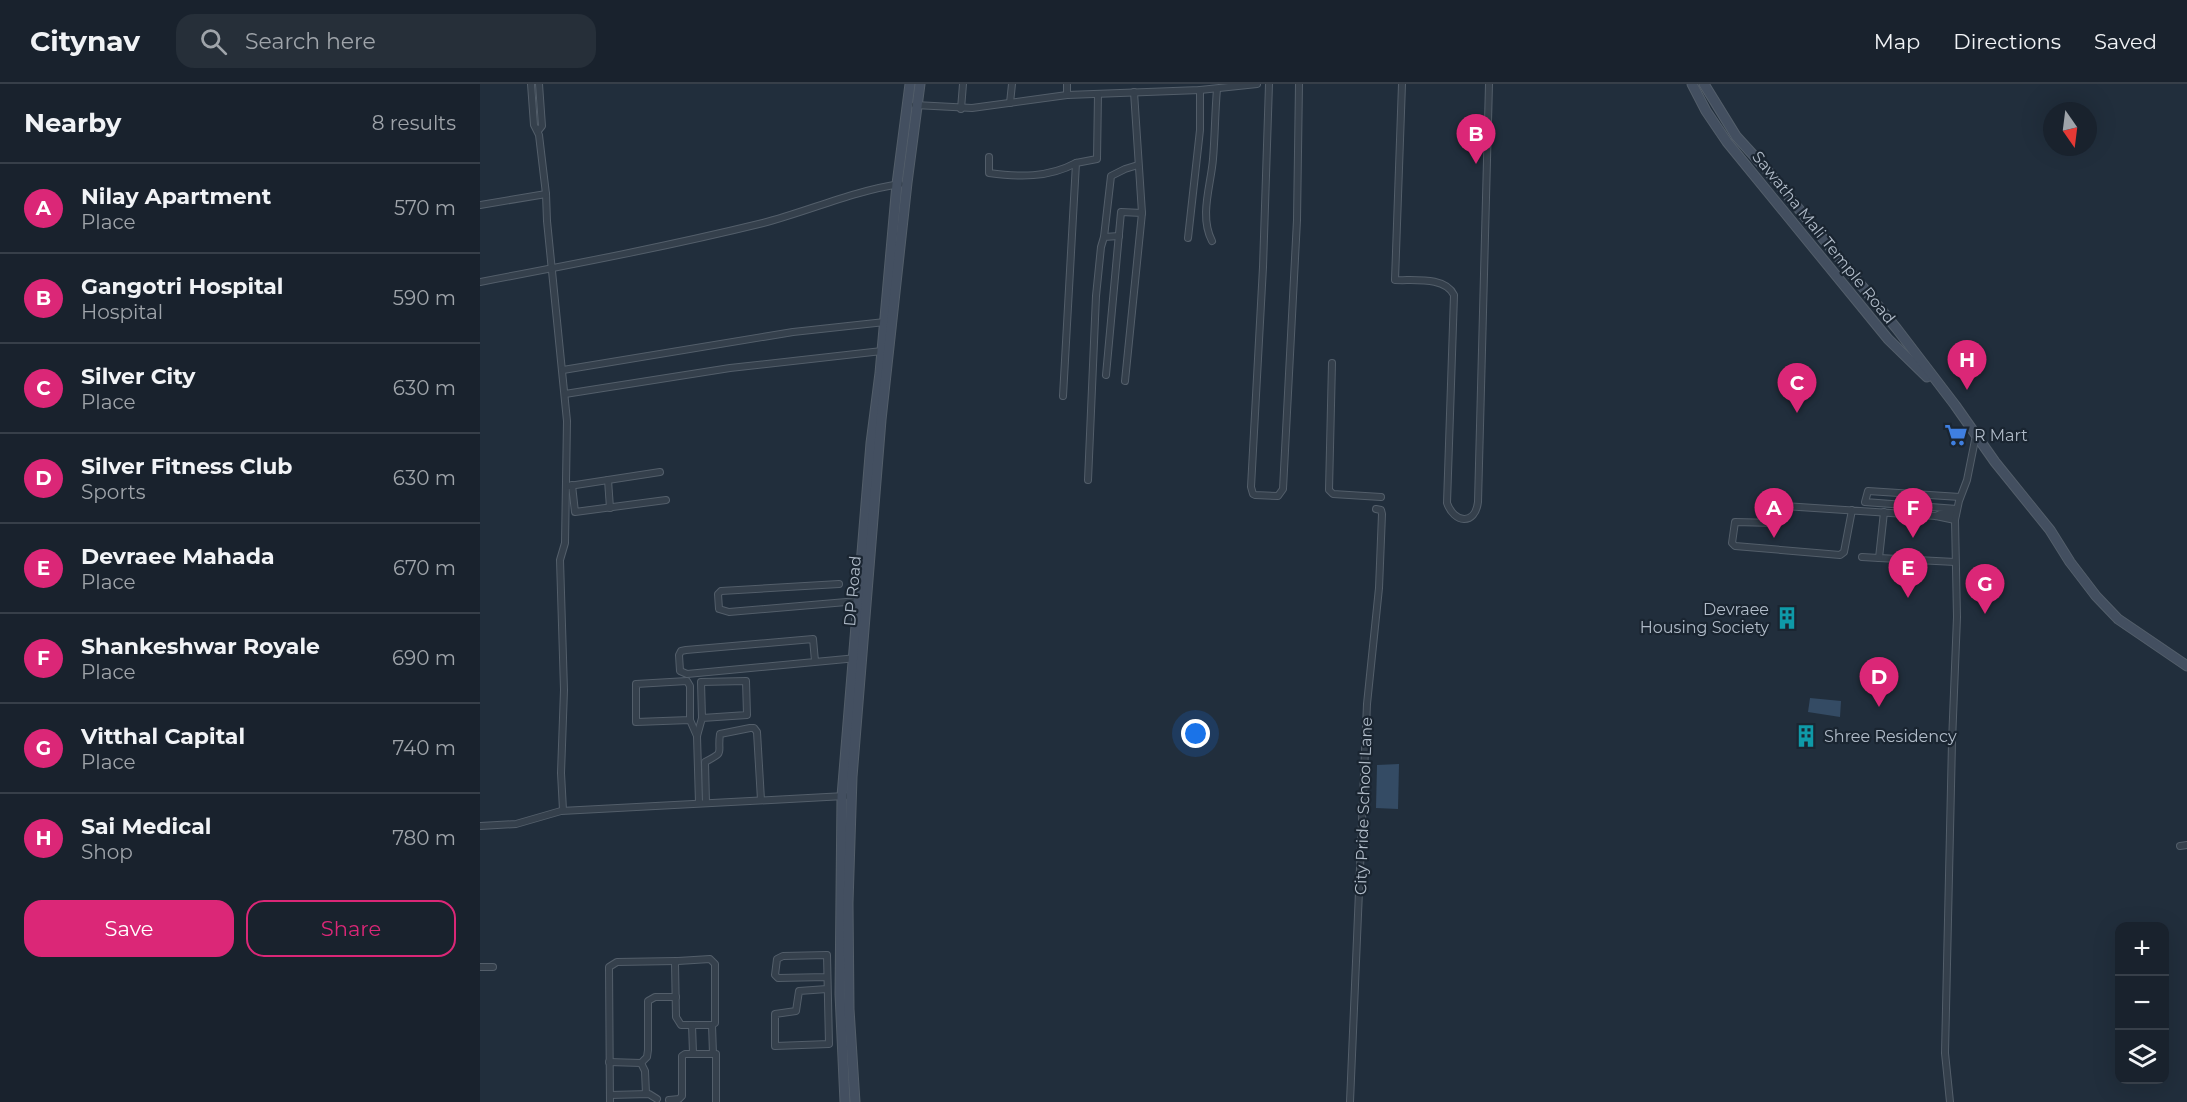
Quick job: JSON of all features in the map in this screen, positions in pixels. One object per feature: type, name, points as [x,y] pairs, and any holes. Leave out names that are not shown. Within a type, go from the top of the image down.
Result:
[{"type":"street","points":[[531,84],[534,125],[538,131],[546,194],[567,421],[569,486],[565,543],[560,561],[564,690],[561,773],[563,810]]},
{"type":"street","points":[[538,131],[542,126],[539,84]]},
{"type":"street","name":"DP Road","points":[[910,84],[913,105]]},
{"type":"street","name":"DP Road","points":[[857,658],[858,601],[871,443],[902,184],[913,105],[920,84]]},
{"type":"street","points":[[961,109],[963,84]]},
{"type":"street","points":[[1010,103],[1012,84]]},
{"type":"street","points":[[1067,84],[1067,95]]},
{"type":"street","points":[[1125,381],[1142,213],[1131,93],[1128,84]]},
{"type":"street","points":[[913,105],[961,109],[1067,95],[1131,93],[1187,87],[1200,90],[1257,84]]},
{"type":"street","points":[[1269,84],[1263,267],[1251,487],[1255,495],[1278,496],[1283,489],[1296,243],[1299,84]]},
{"type":"street","points":[[1402,84],[1395,280],[1441,283],[1450,288],[1454,295],[1447,503],[1450,512],[1464,519],[1473,516],[1478,502],[1489,84]]},
{"type":"street","name":"Sawatha Mali Temple Road","points":[[1692,84],[1706,111],[1727,142],[1819,256],[1888,339],[1948,397]]},
{"type":"street","name":"Sawatha Mali Temple Road","points":[[1705,84],[1736,136],[1767,170],[1897,329],[1995,462],[2045,523],[2070,562],[2096,596],[2118,619],[2187,666]]},
{"type":"street","points":[[1212,241],[1207,232],[1206,220],[1213,160],[1217,89]]},
{"type":"street","points":[[1188,238],[1200,130],[1200,90]]},
{"type":"street","points":[[989,157],[989,173],[1019,177],[1047,174],[1076,163],[1097,159],[1098,94]]},
{"type":"street","points":[[1063,396],[1076,163]]},
{"type":"street","points":[[1088,480],[1096,296],[1111,176],[1138,165]]},
{"type":"street","points":[[480,282],[654,248],[765,222],[870,190],[902,184]]},
{"type":"street","name":"DP Road","points":[[855,1102],[840,981],[847,796],[857,658],[902,184]]},
{"type":"street","points":[[480,205],[546,194]]},
{"type":"street","points":[[1106,375],[1121,212],[1142,213]]},
{"type":"street","points":[[1104,237],[1119,236]]},
{"type":"street","points":[[562,369],[793,332],[885,322]]},
{"type":"street","points":[[565,394],[730,369],[882,351]]},
{"type":"street","points":[[1332,363],[1329,489],[1333,494],[1381,497]]},
{"type":"street","points":[[1950,1102],[1945,1053],[1951,752],[1957,617],[1956,515],[1967,480],[1976,435]]},
{"type":"street","points":[[569,486],[660,472]]},
{"type":"street","points":[[608,480],[610,508]]},
{"type":"street","points":[[569,486],[575,512],[666,500]]},
{"type":"street","points":[[1956,515],[1865,502],[1868,491],[1960,497]]},
{"type":"street","points":[[1852,510],[1844,552],[1840,555],[1735,546],[1732,543],[1735,522],[1775,523],[1778,521],[1780,506],[1852,510],[1884,512],[1936,516],[1956,515]]},
{"type":"street","name":"City Pride School Lane","points":[[1350,1102],[1367,704],[1379,588],[1379,509]]},
{"type":"street","points":[[1879,558],[1884,512]]},
{"type":"street","points":[[1862,557],[1955,562]]},
{"type":"street","points":[[839,584],[721,591],[718,594],[719,609],[729,612],[858,601]]},
{"type":"street","points":[[815,661],[813,639],[686,650],[681,651],[679,655],[680,671],[687,674],[857,658]]},
{"type":"street","points":[[690,720],[636,722],[636,684],[687,681],[690,686],[690,720],[697,736]]},
{"type":"street","points":[[699,803],[697,736],[702,718],[700,682],[746,681],[747,715],[702,718]]},
{"type":"street","points":[[706,803],[705,762],[718,757],[720,734],[750,728],[757,732],[761,800]]},
{"type":"street","points":[[480,826],[516,824],[563,810],[847,796]]},
{"type":"street","name":"DP Road","points":[[845,1102],[847,796]]},
{"type":"street","points":[[827,989],[799,991],[796,1011],[775,1014],[775,1046],[829,1044],[827,989],[827,979],[827,955],[779,957],[776,962],[775,975],[780,979],[827,979],[840,981]]},
{"type":"street","points":[[713,1054],[712,1025],[716,1021],[713,960],[617,962],[609,967],[610,1099],[646,1094],[653,1095],[656,1101],[682,1098],[682,1056],[693,1053],[713,1054],[716,1054],[716,1102]]},
{"type":"street","points":[[676,961],[674,968],[677,1021],[681,1025],[712,1025]]},
{"type":"street","points":[[480,967],[493,967]]},
{"type":"street","points":[[609,1062],[641,1063],[647,1058],[648,1001],[655,997],[676,997]]},
{"type":"street","points":[[692,1025],[693,1053]]},
{"type":"street","points":[[641,1063],[645,1071],[646,1094]]},
{"type":"water","points":[[1810,698],[1841,701],[1840,717],[1808,712]]},
{"type":"water","points":[[1399,764],[1398,809],[1376,808],[1377,765]]},
{"type":"place","name":"Gangotri Hospital","points":[[1476,164]]},
{"type":"place","name":"Sai Medical","points":[[1967,390]]},
{"type":"place","name":"Silver City","points":[[1797,413]]},
{"type":"place","name":"R Mart","points":[[1956,435]]},
{"type":"place","name":"Nilay Apartment","points":[[1774,538]]},
{"type":"place","name":"Shankeshwar Royale","points":[[1913,538]]},
{"type":"place","name":"Devraee Mahada","points":[[1908,598]]},
{"type":"place","name":"Vitthal Capital","points":[[1985,614]]},
{"type":"place","name":"Devraee Housing Society","points":[[1787,618]]},
{"type":"place","name":"Silver Fitness Club","points":[[1879,707]]},
{"type":"place","name":"Shree Residency","points":[[1806,736]]}]
